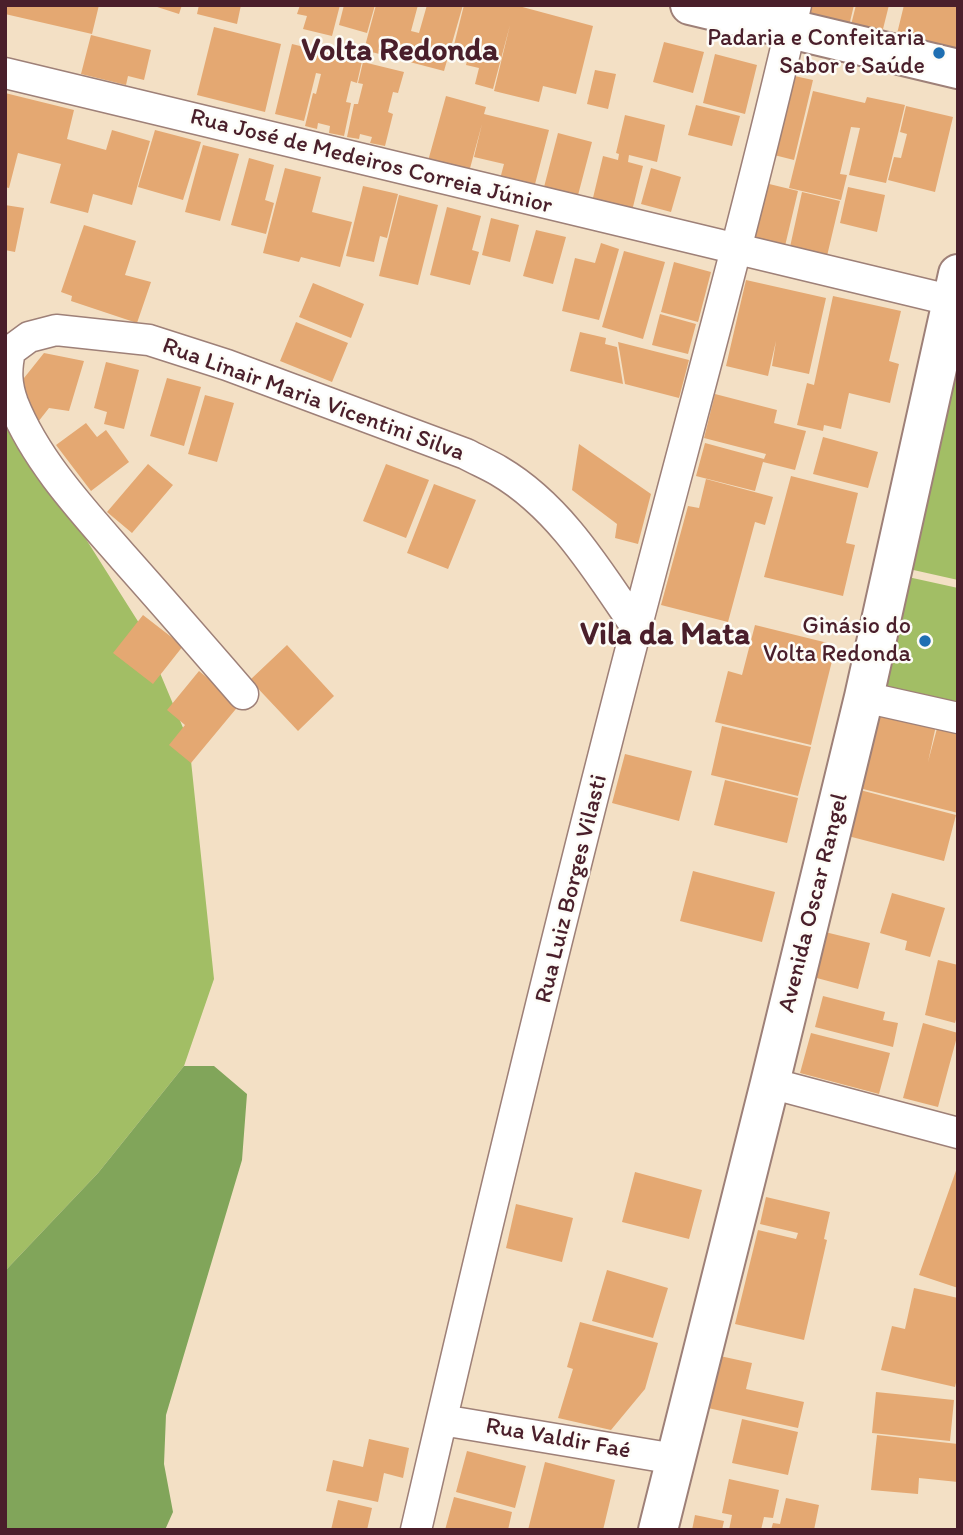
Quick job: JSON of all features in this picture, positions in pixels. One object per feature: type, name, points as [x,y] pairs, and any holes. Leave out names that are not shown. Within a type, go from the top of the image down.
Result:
[{"type":"main road","points":[[690,5],[793,17],[958,69]]},
{"type":"main road","name":"Avenida Oscar Rangel","points":[[658,1530],[864,697],[956,292]]},
{"type":"street","name":"Rua Luiz Borges Vilasti","points":[[416,1530],[637,628],[736,250],[793,17]]},
{"type":"street","name":"Rua José de Medeiros Correia Júnior","points":[[5,73],[736,250],[956,292]]},
{"type":"street","name":"Rua Linair Maria Vicentini Silva","points":[[243,694],[98,528],[35,446],[13,402],[6,372],[10,351],[29,337],[56,330],[149,340],[227,365],[466,454],[500,472],[526,491],[561,524],[637,628]]},
{"type":"street","points":[[864,697],[958,718]]},
{"type":"street","points":[[770,1083],[958,1133]]},
{"type":"street","name":"Rua Valdir Faé","points":[[442,1420],[675,1459]]},
{"type":"green space","points":[[958,364],[958,580],[909,569]]},
{"type":"green space","points":[[5,411],[139,623],[189,742],[214,979],[184,1066],[98,1173],[5,1271]]},
{"type":"green space","name":"Ginásio do Volta Redonda","points":[[908,577],[958,588],[958,713],[880,694]]},
{"type":"green space","points":[[184,1066],[214,1066],[247,1094],[242,1160],[166,1415],[164,1464],[173,1512],[165,1530],[5,1530],[5,1271],[98,1173]]},
{"type":"building","points":[[5,5],[99,5],[92,34],[5,14]]},
{"type":"building","points":[[151,5],[182,5],[179,14]]},
{"type":"building","points":[[199,5],[241,5],[237,24],[197,14]]},
{"type":"building","points":[[300,5],[340,5],[332,36],[303,29],[307,16],[297,14]]},
{"type":"building","points":[[344,5],[375,5],[367,33],[339,25]]},
{"type":"building","points":[[376,5],[418,5],[411,31],[419,33],[427,5],[463,5],[444,71],[364,50]]},
{"type":"building","points":[[464,5],[515,5],[593,26],[576,94],[543,86],[539,102],[494,91],[510,25],[493,89],[475,84],[479,68],[466,65],[470,49],[454,45]]},
{"type":"building","points":[[810,5],[854,5],[849,26],[808,16]]},
{"type":"building","points":[[856,5],[889,5],[882,33],[851,25]]},
{"type":"building","points":[[904,5],[958,5],[958,47],[944,50],[896,38]]},
{"type":"building","points":[[214,27],[281,44],[265,112],[197,95]]},
{"type":"building","points":[[91,35],[151,50],[144,80],[128,76],[126,85],[81,74]]},
{"type":"building","points":[[664,42],[704,52],[693,93],[653,82]]},
{"type":"building","points":[[292,44],[362,61],[357,83],[351,81],[346,102],[351,103],[344,136],[329,133],[330,126],[318,123],[317,129],[305,126],[321,74],[316,73],[304,121],[275,114]]},
{"type":"building","points":[[715,54],[757,65],[745,114],[703,103]]},
{"type":"building","points":[[363,62],[404,72],[398,93],[393,92],[388,112],[393,114],[385,146],[370,143],[372,137],[360,134],[359,139],[347,137],[354,104],[358,104],[363,84],[358,83]]},
{"type":"building","points":[[595,70],[616,74],[608,109],[587,104]]},
{"type":"building","points":[[785,74],[813,80],[794,160],[766,153]]},
{"type":"building","points":[[813,91],[865,103],[867,97],[905,105],[886,183],[849,175],[860,128],[851,127],[840,174],[847,175],[841,200],[789,188]]},
{"type":"building","points":[[5,93],[74,110],[67,139],[106,150],[112,130],[150,141],[132,205],[93,194],[88,213],[50,203],[61,164],[18,153],[9,188],[5,187]]},
{"type":"building","points":[[446,96],[486,107],[484,114],[549,130],[534,188],[500,179],[504,164],[474,157],[482,124],[469,172],[428,161]]},
{"type":"building","points":[[696,105],[740,116],[732,146],[688,135]]},
{"type":"building","points":[[906,106],[953,117],[935,192],[888,180],[894,157],[901,158],[907,134],[900,132]]},
{"type":"building","points":[[625,115],[665,125],[657,162],[629,155],[628,162],[643,166],[632,211],[592,202],[603,156],[618,160],[619,154],[616,153]]},
{"type":"building","points":[[155,130],[201,142],[183,200],[138,187]]},
{"type":"building","points":[[558,133],[592,142],[577,199],[543,191]]},
{"type":"building","points":[[203,145],[239,154],[220,221],[185,212]]},
{"type":"building","points":[[249,158],[274,165],[265,200],[274,203],[266,234],[231,225]]},
{"type":"building","points":[[285,168],[321,177],[312,212],[352,222],[340,267],[301,257],[299,262],[263,253]]},
{"type":"building","points":[[651,168],[681,177],[671,212],[641,204]]},
{"type":"building","points":[[761,182],[798,191],[785,246],[748,237]]},
{"type":"building","points":[[363,186],[398,194],[387,238],[380,236],[374,262],[346,256]]},
{"type":"building","points":[[848,187],[885,195],[877,232],[840,223]]},
{"type":"building","points":[[802,192],[840,201],[827,256],[790,247]]},
{"type":"building","points":[[399,195],[438,205],[418,285],[379,276]]},
{"type":"building","points":[[5,205],[24,208],[15,252],[5,250]]},
{"type":"building","points":[[447,207],[481,216],[472,250],[479,252],[470,285],[430,275]]},
{"type":"building","points":[[491,218],[519,225],[510,262],[482,255]]},
{"type":"building","points":[[84,225],[136,241],[125,275],[151,282],[137,323],[71,301],[72,296],[61,292]]},
{"type":"building","points":[[536,230],[566,237],[553,284],[523,276]]},
{"type":"building","points":[[601,243],[619,249],[599,320],[562,311],[575,258],[595,263]]},
{"type":"building","points":[[624,251],[665,262],[643,339],[602,327]]},
{"type":"building","points":[[674,262],[711,272],[698,322],[661,312]]},
{"type":"building","points":[[746,280],[826,298],[809,374],[772,366],[776,341],[768,376],[726,366]]},
{"type":"building","points":[[313,283],[364,304],[351,338],[299,317]]},
{"type":"building","points":[[833,296],[901,311],[889,361],[899,364],[890,403],[849,393],[841,429],[824,425],[823,431],[797,425],[807,383],[814,385]]},
{"type":"building","points":[[660,314],[696,324],[688,354],[652,345]]},
{"type":"building","points":[[296,322],[348,343],[332,382],[280,361]]},
{"type":"building","points":[[580,332],[606,338],[605,344],[617,347],[623,384],[570,371]]},
{"type":"building","points":[[618,342],[689,360],[679,398],[625,384]]},
{"type":"building","points":[[44,353],[84,361],[69,411],[49,408],[38,422],[20,383]]},
{"type":"building","points":[[106,362],[139,370],[124,429],[104,424],[107,412],[94,408]]},
{"type":"building","points":[[167,378],[201,387],[184,446],[150,436]]},
{"type":"building","points":[[715,394],[777,410],[774,423],[806,431],[795,470],[763,462],[755,491],[696,476],[705,443],[764,459],[766,454],[704,438]]},
{"type":"building","points":[[205,395],[234,403],[217,462],[188,454]]},
{"type":"building","points":[[86,423],[97,437],[106,430],[129,462],[91,491],[56,445]]},
{"type":"building","points":[[823,437],[878,452],[868,488],[813,474]]},
{"type":"building","points":[[579,444],[651,494],[638,544],[615,538],[617,524],[572,490]]},
{"type":"building","points":[[148,464],[173,485],[132,533],[107,512]]},
{"type":"building","points":[[386,464],[429,480],[406,538],[363,521]]},
{"type":"building","points":[[791,476],[858,493],[846,543],[855,545],[843,596],[764,577]]},
{"type":"building","points":[[706,479],[773,497],[765,525],[755,522],[728,622],[661,605],[688,506],[699,508]]},
{"type":"building","points":[[434,484],[476,500],[448,569],[407,553]]},
{"type":"building","points":[[143,615],[183,646],[153,684],[113,653]]},
{"type":"building","points":[[755,625],[836,645],[811,745],[715,722],[728,671],[742,675]]},
{"type":"building","points":[[287,645],[334,696],[298,731],[250,680]]},
{"type":"building","points":[[199,671],[240,704],[191,763],[169,745],[185,725],[167,710]]},
{"type":"building","points":[[881,707],[937,721],[928,762],[939,721],[958,726],[958,813],[859,788]]},
{"type":"building","points":[[722,726],[811,747],[798,796],[711,775]]},
{"type":"building","points":[[625,754],[692,771],[679,821],[612,803]]},
{"type":"building","points":[[725,780],[798,798],[787,843],[714,825]]},
{"type":"building","points":[[860,790],[956,815],[944,861],[848,836]]},
{"type":"building","points":[[693,871],[775,892],[762,942],[680,921]]},
{"type":"building","points":[[892,893],[945,908],[930,957],[905,950],[907,941],[880,933]]},
{"type":"building","points":[[825,932],[870,943],[858,989],[813,977]]},
{"type":"building","points":[[938,960],[958,965],[958,1012],[955,1023],[925,1015]]},
{"type":"building","points":[[823,996],[885,1012],[883,1020],[898,1023],[893,1047],[815,1027]]},
{"type":"building","points":[[923,1023],[958,1033],[938,1107],[903,1098]]},
{"type":"building","points":[[811,1033],[890,1053],[879,1094],[800,1073]]},
{"type":"building","points":[[958,1165],[958,1288],[919,1275]]},
{"type":"building","points":[[635,1172],[702,1190],[689,1239],[622,1222]]},
{"type":"building","points":[[766,1197],[830,1212],[824,1239],[827,1240],[804,1340],[735,1324],[758,1230],[796,1239],[798,1233],[760,1224]]},
{"type":"building","points":[[516,1204],[573,1218],[562,1262],[506,1248]]},
{"type":"building","points":[[607,1270],[668,1288],[653,1338],[592,1321]]},
{"type":"building","points":[[914,1288],[958,1298],[958,1374],[955,1387],[881,1370],[892,1326],[905,1329]]},
{"type":"building","points":[[580,1322],[658,1343],[645,1389],[611,1430],[558,1418],[573,1369],[567,1367]]},
{"type":"building","points":[[720,1356],[752,1363],[746,1389],[804,1402],[798,1428],[708,1408]]},
{"type":"building","points":[[876,1392],[954,1400],[950,1441],[872,1433]]},
{"type":"building","points":[[742,1419],[798,1432],[788,1475],[732,1463]]},
{"type":"building","points":[[877,1435],[958,1444],[958,1482],[919,1478],[918,1494],[871,1490]]},
{"type":"building","points":[[369,1439],[409,1448],[403,1478],[384,1473],[378,1502],[326,1491],[333,1460],[363,1467]]},
{"type":"building","points":[[467,1451],[526,1466],[515,1508],[456,1492]]},
{"type":"building","points":[[545,1462],[615,1480],[603,1530],[528,1530]]},
{"type":"building","points":[[729,1479],[779,1490],[773,1518],[764,1517],[761,1530],[729,1530],[732,1515],[722,1513]]},
{"type":"building","points":[[454,1497],[512,1512],[508,1530],[445,1530]]},
{"type":"building","points":[[786,1498],[819,1505],[814,1530],[771,1530],[773,1523],[780,1524]]},
{"type":"building","points":[[338,1500],[372,1508],[367,1530],[331,1530]]},
{"type":"building","points":[[695,1515],[724,1521],[722,1530],[692,1530]]},
{"type":"place","name":"Padaria e Confeitaria Sabor e Saúde","points":[[939,53]]},
{"type":"place","name":"Ginásio do Volta Redonda","points":[[925,641]]},
{"type":"district","name":"Volta Redonda","points":[[400,52]]},
{"type":"district","name":"Vila da Mata","points":[[665,636]]}]
